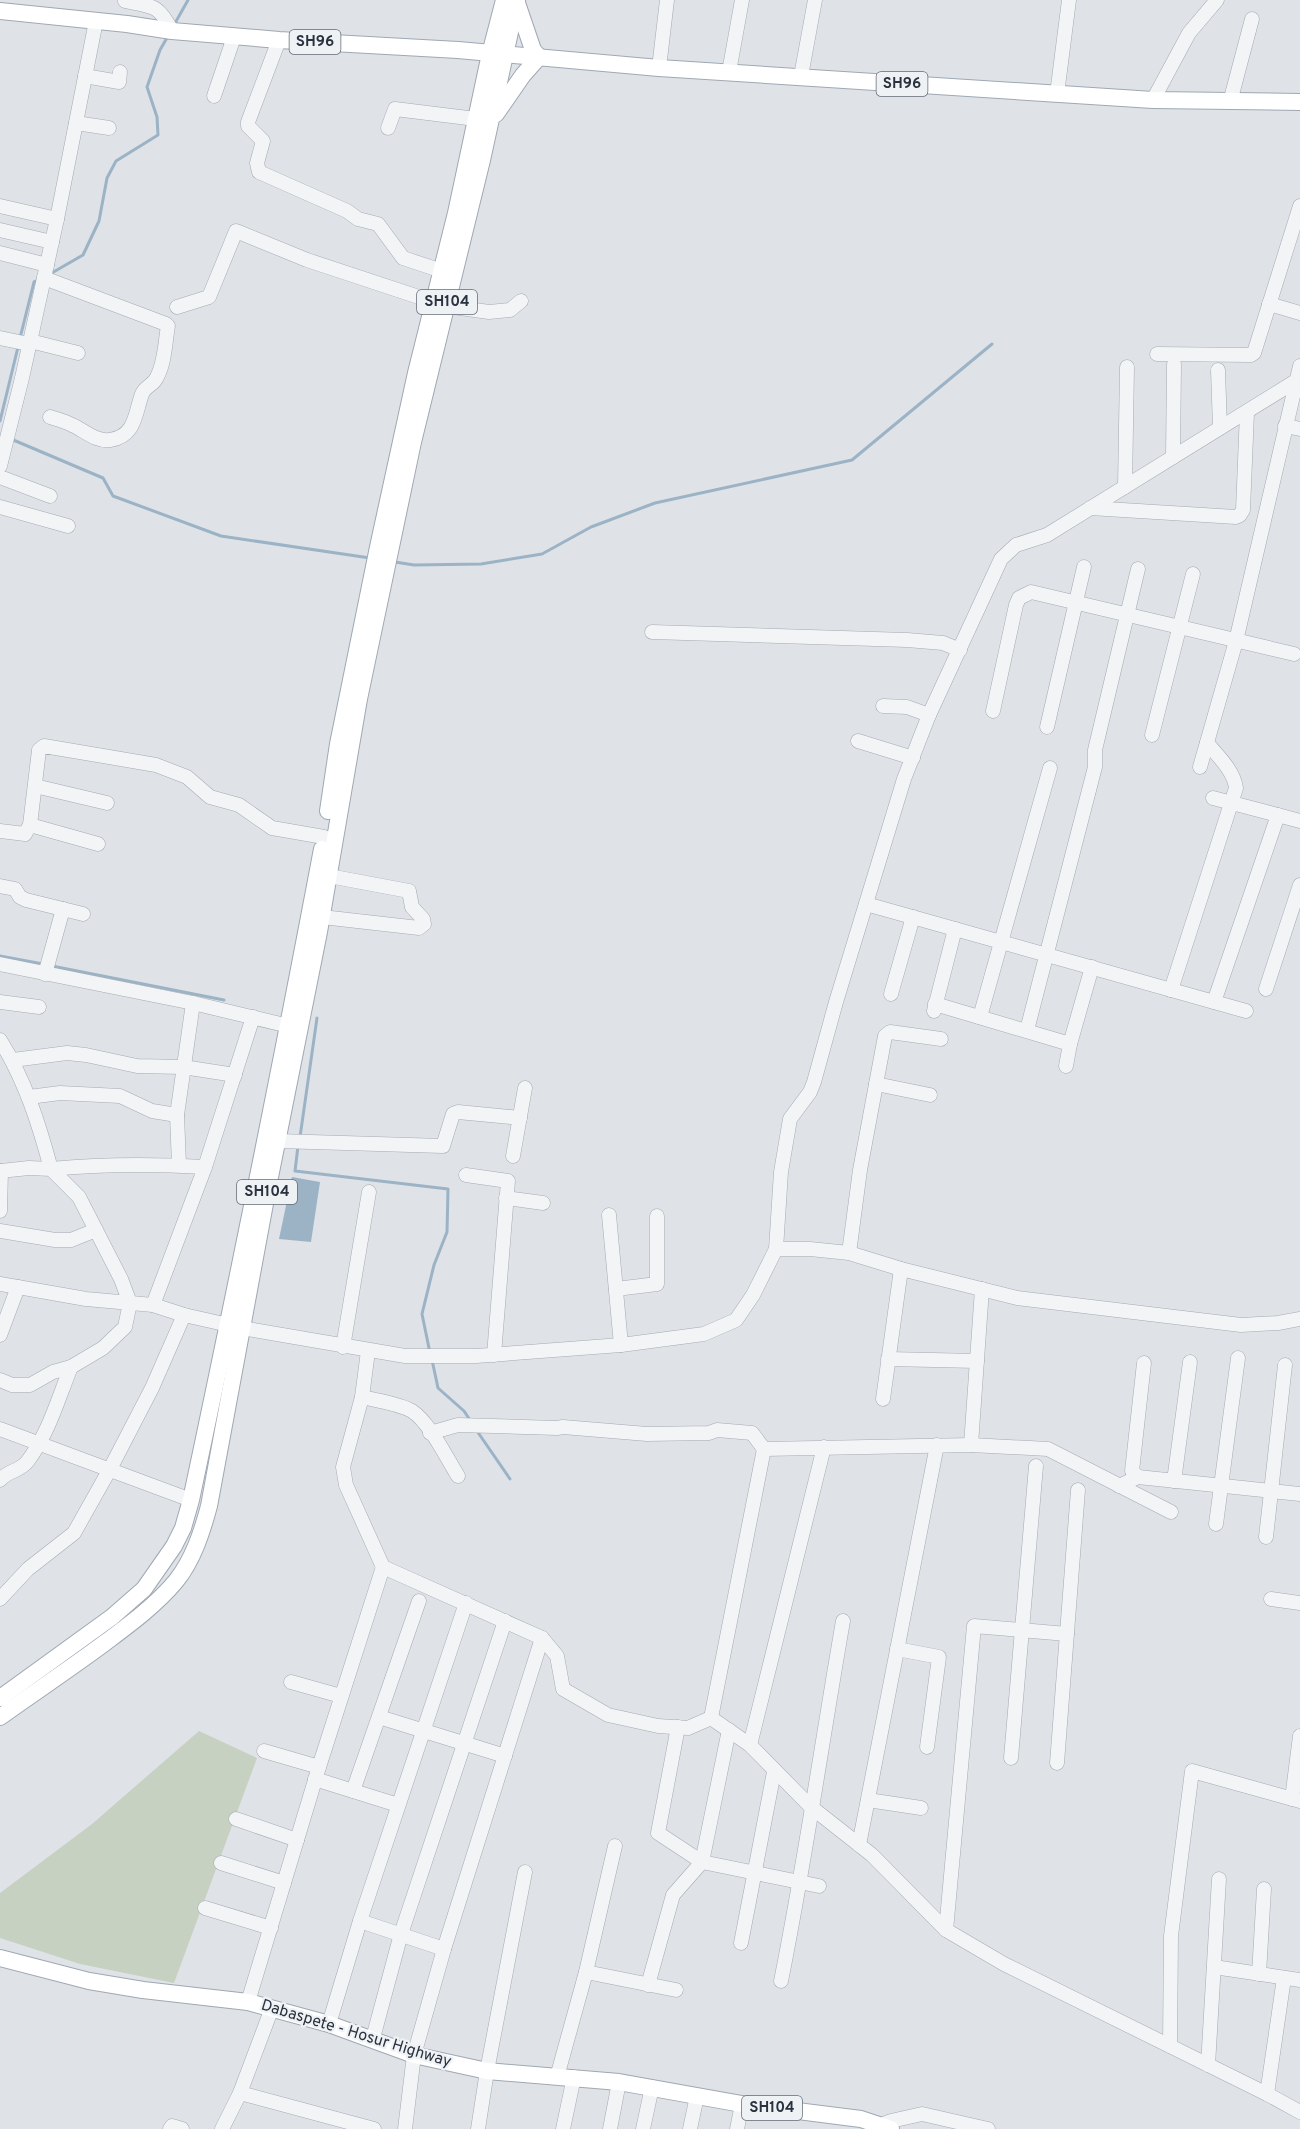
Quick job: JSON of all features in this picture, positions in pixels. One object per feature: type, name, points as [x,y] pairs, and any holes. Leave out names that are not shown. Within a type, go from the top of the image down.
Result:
[{"type":"main road","name":"SH104","points":[[0,1698],[112,1617],[144,1589],[174,1546],[183,1528],[235,1326],[278,1141],[338,744],[497,55],[513,1]]},
{"type":"main road","points":[[484,119],[539,57],[532,50],[513,1]]},
{"type":"main road","name":"SH96","points":[[0,11],[234,37],[458,50],[659,68],[1153,100],[1300,102]]},
{"type":"main road","points":[[458,50],[475,68],[480,78],[482,91]]},
{"type":"main road","name":"SH104","points":[[440,304],[442,271],[484,119],[482,91],[497,55]]},
{"type":"main road","name":"SH104","points":[[0,1717],[154,1604],[177,1580],[202,1530],[209,1506],[235,1326],[273,1104],[322,917],[378,577]]},
{"type":"main road","name":"Dabaspete - Hosur Highway","points":[[0,1958],[111,1985],[248,2002],[373,2038],[414,2055],[487,2072],[620,2082],[742,2104],[861,2119],[883,2128]]},
{"type":"street","points":[[659,68],[667,0]]},
{"type":"street","points":[[729,72],[742,0]]},
{"type":"street","points":[[801,76],[815,0]]},
{"type":"street","points":[[1058,94],[1069,0]]},
{"type":"street","points":[[1153,100],[1189,33],[1217,0]]},
{"type":"street","points":[[125,1],[158,9],[163,14],[170,31]]},
{"type":"street","points":[[1230,102],[1252,19]]},
{"type":"street","points":[[0,463],[57,219],[96,21]]},
{"type":"street","points":[[214,96],[234,37]]},
{"type":"street","points":[[279,40],[248,122],[248,126],[263,141],[257,163],[259,172],[347,211],[358,219],[378,224],[403,258],[442,271]]},
{"type":"street","points":[[85,76],[119,82],[120,72]]},
{"type":"street","points":[[388,128],[395,109],[484,119]]},
{"type":"street","points":[[76,123],[109,128]]},
{"type":"street","points":[[0,206],[57,219]]},
{"type":"street","points":[[1157,354],[1252,354],[1300,206]]},
{"type":"street","points":[[0,230],[52,242]]},
{"type":"street","points":[[177,307],[209,297],[236,231],[307,260],[440,304],[489,312],[510,310],[521,301]]},
{"type":"street","points":[[0,254],[168,326],[159,375],[154,383],[145,388],[142,393],[134,423],[129,432],[109,440],[98,439],[71,424],[50,417]]},
{"type":"street","points":[[1269,304],[1300,313]]},
{"type":"street","points":[[0,339],[29,342],[78,353]]},
{"type":"street","points":[[1173,457],[1174,364]]},
{"type":"street","points":[[1200,767],[1236,641],[1300,366]]},
{"type":"street","points":[[1125,487],[1127,367]]},
{"type":"street","points":[[1218,370],[1220,429]]},
{"type":"street","points":[[0,1284],[86,1299],[153,1305],[184,1316],[343,1347],[405,1356],[495,1355],[621,1345],[704,1334],[736,1320],[753,1295],[776,1249],[782,1172],[790,1119],[810,1092],[814,1082],[836,1002],[913,758],[929,715],[1001,559],[1016,545],[1047,535],[1296,381]]},
{"type":"street","points":[[1090,508],[1236,517],[1240,515],[1243,510],[1247,412]]},
{"type":"street","points":[[1285,426],[1300,429]]},
{"type":"street","points":[[0,477],[50,496]]},
{"type":"street","points":[[0,507],[68,526]]},
{"type":"street","points":[[1047,727],[1084,567]]},
{"type":"street","points":[[1027,1030],[1095,767],[1095,750],[1138,569]]},
{"type":"street","points":[[1152,735],[1193,574]]},
{"type":"street","points":[[993,711],[1019,598],[1031,592],[1294,654]]},
{"type":"street","points":[[652,632],[908,640],[943,643],[960,650]]},
{"type":"street","points":[[883,706],[907,707],[929,715]]},
{"type":"street","points":[[858,741],[913,758]]},
{"type":"street","points":[[1171,990],[1236,788],[1235,780],[1207,743]]},
{"type":"street","points":[[0,831],[25,834],[30,825],[39,750],[44,746],[156,765],[187,777],[210,797],[239,805],[272,828],[324,837]]},
{"type":"street","points":[[980,1017],[1050,768]]},
{"type":"street","points":[[35,786],[107,804]]},
{"type":"street","points":[[1214,798],[1300,821]]},
{"type":"street","points":[[1214,1002],[1278,815]]},
{"type":"street","points":[[30,825],[98,844]]},
{"type":"street","points":[[322,917],[419,928],[424,924],[423,919],[412,907],[409,891],[329,876]]},
{"type":"street","points":[[1266,989],[1300,885]]},
{"type":"street","points":[[0,886],[15,889],[23,899],[83,914]]},
{"type":"street","points":[[866,904],[1246,1011]]},
{"type":"street","points":[[45,974],[63,909]]},
{"type":"street","points":[[891,994],[913,917]]},
{"type":"street","points":[[955,929],[934,1009],[980,1017],[1070,1044]]},
{"type":"street","points":[[0,964],[193,1003],[294,1027]]},
{"type":"street","points":[[1066,1066],[1092,968]]},
{"type":"street","points":[[0,1002],[39,1007]]},
{"type":"street","points":[[179,1165],[177,1115],[193,1003]]},
{"type":"street","points":[[153,1305],[205,1167],[254,1017]]},
{"type":"street","points":[[849,1253],[860,1170],[886,1032],[941,1039]]},
{"type":"street","points":[[0,1040],[13,1060],[37,1116],[51,1169],[80,1197],[121,1279],[130,1303],[125,1327],[103,1348],[71,1367],[53,1372],[30,1385],[12,1384],[0,1380]]},
{"type":"street","points":[[13,1060],[67,1053],[137,1066],[183,1067],[235,1074]]},
{"type":"street","points":[[876,1084],[930,1095]]},
{"type":"street","points":[[513,1156],[525,1088]]},
{"type":"street","points":[[28,1097],[60,1093],[120,1096],[152,1111],[177,1115]]},
{"type":"street","points":[[278,1141],[443,1146],[453,1114],[458,1112],[520,1118]]},
{"type":"street","points":[[0,1211],[1,1171],[87,1166],[205,1167]]},
{"type":"street","points":[[466,1175],[508,1181],[495,1355]]},
{"type":"street","points":[[343,1347],[369,1192]]},
{"type":"street","points":[[506,1198],[543,1203]]},
{"type":"street","points":[[609,1215],[621,1345]]},
{"type":"street","points":[[616,1289],[657,1284],[657,1216]]},
{"type":"street","points":[[0,1231],[55,1240],[71,1240],[96,1230]]},
{"type":"street","points":[[776,1249],[810,1249],[849,1253],[901,1269],[1017,1298],[1241,1325],[1300,1319]]},
{"type":"street","points":[[883,1399],[901,1269]]},
{"type":"street","points":[[0,1335],[18,1287]]},
{"type":"street","points":[[971,1445],[982,1289]]},
{"type":"street","points":[[0,1599],[28,1569],[74,1533],[152,1388],[184,1316]]},
{"type":"street","points":[[368,1351],[362,1397],[343,1467],[346,1485],[383,1567],[542,1638],[556,1656],[563,1689],[608,1715],[658,1726],[688,1728],[711,1718]]},
{"type":"street","points":[[1216,1524],[1238,1358]]},
{"type":"street","points":[[888,1359],[977,1361]]},
{"type":"street","points":[[1174,1481],[1190,1362]]},
{"type":"street","points":[[1138,1477],[1132,1471],[1144,1363]]},
{"type":"street","points":[[1266,1537],[1285,1365]]},
{"type":"street","points":[[0,1480],[4,1475],[25,1465],[40,1443],[71,1367]]},
{"type":"street","points":[[362,1397],[411,1411],[423,1421],[458,1476]]},
{"type":"street","points":[[430,1433],[458,1425],[557,1428],[563,1426],[647,1434],[709,1433],[717,1430],[752,1433],[764,1449],[711,1718]]},
{"type":"street","points":[[0,1429],[190,1500]]},
{"type":"street","points":[[859,1845],[937,1445]]},
{"type":"street","points":[[764,1449],[937,1445],[1048,1449],[1172,1512]]},
{"type":"street","points":[[750,1745],[824,1447]]},
{"type":"street","points":[[1011,1758],[1036,1466]]},
{"type":"street","points":[[1119,1486],[1138,1477],[1300,1494]]},
{"type":"street","points":[[1058,1763],[1078,1490]]},
{"type":"street","points":[[248,2002],[317,1773],[383,1567]]},
{"type":"street","points":[[1271,1599],[1300,1603]]},
{"type":"street","points":[[353,1791],[419,1601]]},
{"type":"street","points":[[329,2024],[422,1730],[466,1603]]},
{"type":"street","points":[[373,2038],[401,1934],[506,1621]]},
{"type":"street","points":[[781,1981],[801,1882],[811,1807],[843,1621]]},
{"type":"street","points":[[946,1930],[974,1626],[1067,1634]]},
{"type":"street","points":[[405,2129],[414,2055],[444,1949],[542,1638]]},
{"type":"street","points":[[897,1649],[939,1657],[927,1747]]},
{"type":"street","points":[[291,1682],[341,1696]]},
{"type":"street","points":[[379,1717],[505,1756]]},
{"type":"street","points":[[711,1718],[750,1745],[774,1772],[811,1807],[872,1855],[946,1930],[1004,1964],[1300,2112]]},
{"type":"street","points":[[678,1727],[658,1833],[702,1862],[819,1886]]},
{"type":"street","points":[[648,1985],[673,1895],[702,1862],[729,1730]]},
{"type":"street","points":[[1170,2046],[1171,1936],[1192,1771],[1296,1800],[1300,1736]]},
{"type":"street","points":[[264,1751],[353,1791],[398,1805]]},
{"type":"street","points":[[741,1942],[774,1772]]},
{"type":"street","points":[[868,1800],[921,1808]]},
{"type":"street","points":[[236,1819],[297,1840]]},
{"type":"street","points":[[556,2077],[586,1972],[615,1846]]},
{"type":"street","points":[[221,1863],[284,1883]]},
{"type":"street","points":[[478,2129],[525,1872]]},
{"type":"street","points":[[1208,2065],[1219,1879]]},
{"type":"street","points":[[1259,1974],[1264,1889]]},
{"type":"street","points":[[205,1908],[271,1928]]},
{"type":"street","points":[[360,1921],[444,1949]]},
{"type":"street","points":[[1214,1967],[1300,1980]]},
{"type":"street","points":[[586,1972],[676,1990]]},
{"type":"street","points":[[1267,2094],[1284,1978]]},
{"type":"street","points":[[222,2129],[240,2093],[272,2008]]},
{"type":"street","points":[[563,2129],[574,2077]]},
{"type":"street","points":[[610,2129],[620,2082]]},
{"type":"street","points":[[643,2129],[652,2087]]},
{"type":"street","points":[[240,2093],[374,2129]]},
{"type":"street","points":[[690,2129],[697,2096]]},
{"type":"street","points":[[737,2129],[742,2104]]},
{"type":"street","points":[[883,2128],[922,2114],[988,2129]]},
{"type":"street","points":[[170,2129],[172,2127],[182,2129]]},
{"type":"green space","points":[[199,1731],[257,1758],[174,1983],[80,1964],[0,1938],[0,1893],[92,1824]]},
{"type":"water","points":[[292,1177],[320,1182],[311,1242],[279,1239]]},
{"type":"waterway","points":[[174,25],[188,0]]},
{"type":"waterway","points":[[50,274],[83,255],[99,221],[107,178],[116,161],[158,135],[157,117],[147,87],[160,50],[168,36]]},
{"type":"waterway","points":[[20,338],[34,282],[39,280]]},
{"type":"waterway","points":[[395,562],[414,565],[481,564],[542,554],[591,527],[655,503],[852,460],[992,344]]},
{"type":"waterway","points":[[0,421],[18,347]]},
{"type":"waterway","points":[[11,439],[103,478],[113,496],[221,536],[370,558]]},
{"type":"waterway","points":[[0,956],[43,964]]},
{"type":"waterway","points":[[52,966],[224,1000]]},
{"type":"waterway","points":[[300,1137],[317,1018]]},
{"type":"waterway","points":[[298,1146],[295,1171],[448,1189],[447,1232],[434,1265],[422,1314],[430,1353]]},
{"type":"waterway","points":[[432,1360],[438,1388],[464,1411],[470,1420]]},
{"type":"waterway","points":[[477,1431],[510,1479]]}]
